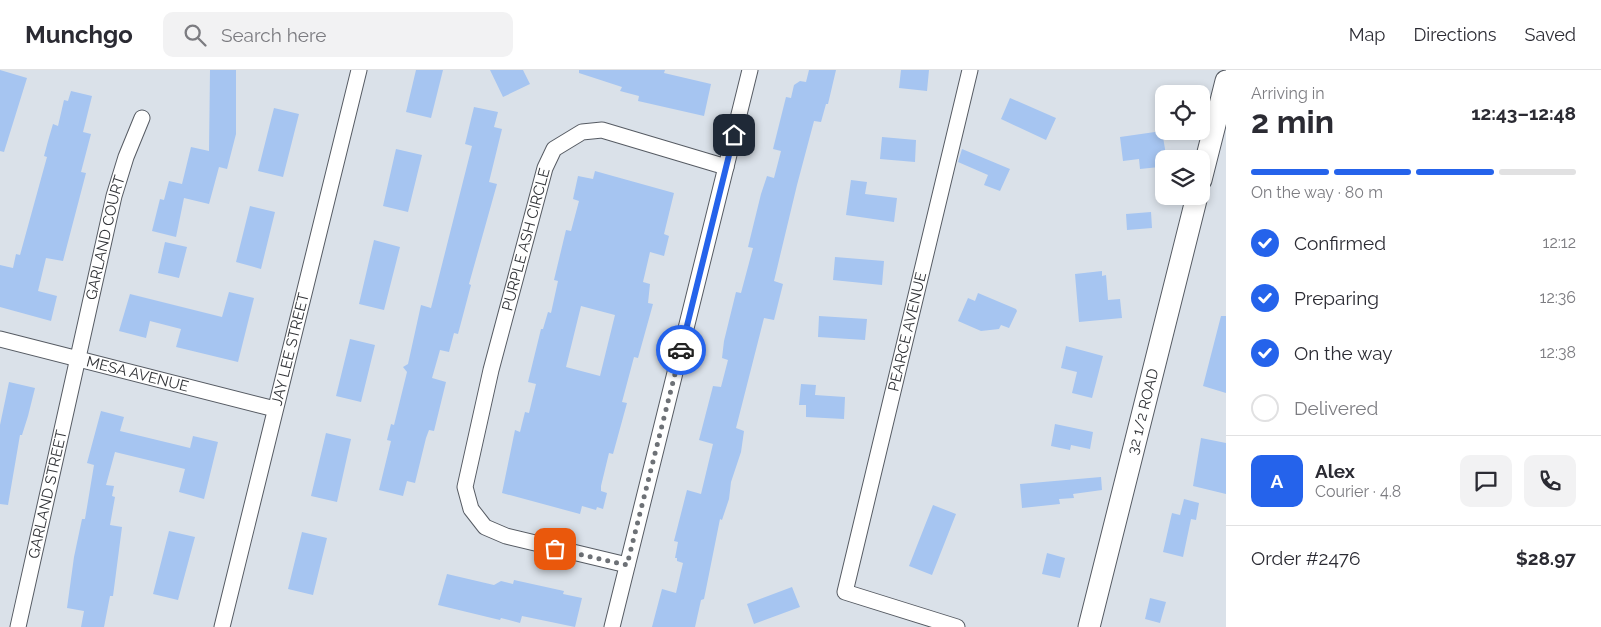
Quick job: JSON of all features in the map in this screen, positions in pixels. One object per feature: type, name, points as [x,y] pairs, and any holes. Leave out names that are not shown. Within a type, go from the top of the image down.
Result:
[{"type":"street","name":"JAY LEE STREET","points":[[222,627],[359,70]]},
{"type":"street","points":[[612,627],[750,70]]},
{"type":"street","name":"PEARCE AVENUE","points":[[957,627],[845,592],[970,70]]},
{"type":"street","points":[[1209,150],[1226,82]]},
{"type":"street","name":"GARLAND COURT","points":[[77,360],[114,196],[126,157],[142,118]]},
{"type":"street","name":"PURPLE ASH CIRCLE","points":[[627,565],[506,536],[485,526],[471,509],[465,487],[491,370],[545,168],[554,149],[582,132],[602,130],[726,167]]},
{"type":"street","name":"32 1/2 ROAD","points":[[1089,627],[1195,205]]},
{"type":"street","name":"MESA AVENUE","points":[[0,339],[275,410]]},
{"type":"street","name":"GARLAND STREET","points":[[18,627],[77,360]]},
{"type":"building","points":[[0,70],[27,78],[4,152],[0,151]]},
{"type":"building","points":[[210,70],[236,70],[236,134],[227,169],[219,167],[209,204],[184,198],[176,237],[152,231],[160,199],[164,200],[169,181],[182,184],[191,147],[209,151]]},
{"type":"building","points":[[416,70],[443,70],[431,118],[406,112]]},
{"type":"building","points":[[490,70],[523,70],[530,84],[503,97]]},
{"type":"building","points":[[579,70],[665,70],[664,73],[711,84],[704,116],[638,101],[639,96],[620,91],[622,87],[579,73]]},
{"type":"building","points":[[809,70],[836,70],[828,104],[826,104],[821,122],[814,121],[797,185],[774,281],[783,284],[774,320],[764,318],[736,428],[744,431],[741,452],[731,482],[729,499],[722,520],[720,519],[704,599],[701,600],[695,627],[652,627],[662,589],[676,593],[683,563],[675,558],[678,542],[674,541],[687,490],[701,494],[713,444],[699,440],[713,386],[721,387],[728,360],[722,358],[724,341],[736,292],[741,293],[753,248],[748,247],[761,194],[767,176],[774,178],[781,151],[773,149],[786,97],[791,98],[794,85],[800,81],[806,82]]},
{"type":"building","points":[[901,70],[929,70],[927,91],[899,88]]},
{"type":"building","points":[[71,91],[92,96],[83,132],[91,134],[81,172],[86,173],[63,261],[46,258],[38,291],[57,296],[51,321],[0,307],[0,265],[13,268],[16,254],[20,255],[47,157],[44,156],[53,124],[58,126],[64,100],[68,101]]},
{"type":"building","points":[[1010,98],[1056,118],[1046,140],[1001,119]]},
{"type":"building","points":[[474,107],[498,112],[494,127],[502,129],[489,182],[497,184],[469,284],[471,285],[458,334],[454,333],[449,352],[440,350],[432,378],[446,382],[434,431],[429,430],[426,438],[415,483],[407,481],[403,496],[379,490],[391,441],[387,440],[391,424],[394,425],[407,372],[403,367],[408,364],[421,305],[431,308],[472,146],[465,144]]},
{"type":"building","points":[[274,108],[299,114],[283,177],[258,171]]},
{"type":"building","points":[[1155,132],[1155,140],[1164,140],[1165,150],[1155,150],[1155,167],[1140,169],[1139,159],[1123,161],[1120,137]]},
{"type":"building","points":[[882,137],[916,140],[915,162],[880,159]]},
{"type":"building","points":[[396,149],[422,155],[408,212],[383,206]]},
{"type":"building","points":[[962,149],[1010,169],[1000,191],[984,185],[988,175],[958,162]]},
{"type":"building","points":[[595,171],[674,193],[664,234],[669,236],[664,256],[650,252],[643,282],[650,284],[648,303],[653,304],[638,358],[634,357],[622,402],[627,403],[613,454],[609,453],[601,486],[601,491],[607,493],[603,509],[597,507],[596,510],[582,506],[580,514],[502,493],[515,430],[520,432],[525,412],[529,413],[536,384],[528,382],[541,329],[543,329],[548,312],[551,313],[558,281],[554,280],[566,230],[571,231],[579,201],[573,199],[578,176],[593,179]],"holes":[[[581,306],[615,315],[600,376],[566,367]]]},
{"type":"building","points":[[851,180],[867,182],[865,194],[897,198],[894,222],[846,215]]},
{"type":"building","points":[[250,206],[275,212],[261,269],[236,262]]},
{"type":"building","points":[[1151,212],[1152,228],[1127,230],[1126,214]]},
{"type":"building","points":[[374,240],[400,247],[384,310],[359,304]]},
{"type":"building","points":[[165,242],[187,247],[179,278],[158,273]]},
{"type":"building","points":[[835,257],[884,261],[882,285],[833,280]]},
{"type":"building","points":[[1102,271],[1102,276],[1106,275],[1108,300],[1120,299],[1122,318],[1079,322],[1075,274]]},
{"type":"building","points":[[229,292],[254,298],[238,362],[176,347],[181,329],[150,321],[146,338],[119,331],[130,294],[222,317]]},
{"type":"building","points":[[978,293],[1016,309],[1017,311],[1009,328],[1001,325],[999,329],[981,331],[958,321],[968,298],[975,301]]},
{"type":"building","points":[[819,316],[867,319],[865,340],[818,337]]},
{"type":"building","points":[[1221,316],[1226,316],[1226,393],[1203,386]]},
{"type":"building","points":[[350,339],[375,345],[361,402],[336,396]]},
{"type":"building","points":[[1066,346],[1103,356],[1092,398],[1072,393],[1077,372],[1061,368]]},
{"type":"building","points":[[9,382],[35,388],[22,435],[20,435],[8,505],[0,504],[0,425]]},
{"type":"building","points":[[801,384],[816,385],[815,395],[845,397],[844,419],[806,417],[806,405],[799,405]]},
{"type":"building","points":[[101,411],[124,417],[120,431],[190,448],[193,436],[218,442],[204,499],[179,492],[185,469],[115,452],[106,485],[114,486],[112,496],[115,497],[110,525],[122,527],[113,596],[110,596],[104,627],[81,627],[84,611],[67,608],[74,557],[82,519],[85,519],[94,465],[87,463]]},
{"type":"building","points":[[1055,424],[1093,432],[1090,449],[1071,445],[1070,450],[1051,446]]},
{"type":"building","points":[[326,433],[351,439],[337,502],[311,496]]},
{"type":"building","points":[[1201,438],[1226,443],[1226,494],[1193,486]]},
{"type":"building","points":[[1101,477],[1102,490],[1073,494],[1074,498],[1059,499],[1060,504],[1022,508],[1020,484]]},
{"type":"building","points":[[1184,499],[1199,503],[1196,520],[1191,519],[1183,557],[1163,552],[1172,513],[1180,515]]},
{"type":"building","points":[[933,505],[956,514],[932,575],[909,566]]},
{"type":"building","points":[[169,531],[195,537],[178,600],[153,594]]},
{"type":"building","points":[[302,532],[327,538],[313,595],[288,589]]},
{"type":"building","points":[[1047,553],[1065,558],[1060,578],[1042,574]]},
{"type":"building","points":[[447,574],[494,585],[501,581],[513,584],[514,580],[564,591],[563,594],[582,598],[575,627],[522,616],[520,623],[501,618],[500,620],[438,605]]},
{"type":"building","points":[[792,587],[800,607],[754,624],[747,604]]},
{"type":"building","points":[[1150,598],[1166,602],[1160,623],[1145,619]]},
{"type":"way so far","points":[[555,549],[627,565],[681,350]]},
{"type":"route","points":[[681,350],[734,135]]}]
